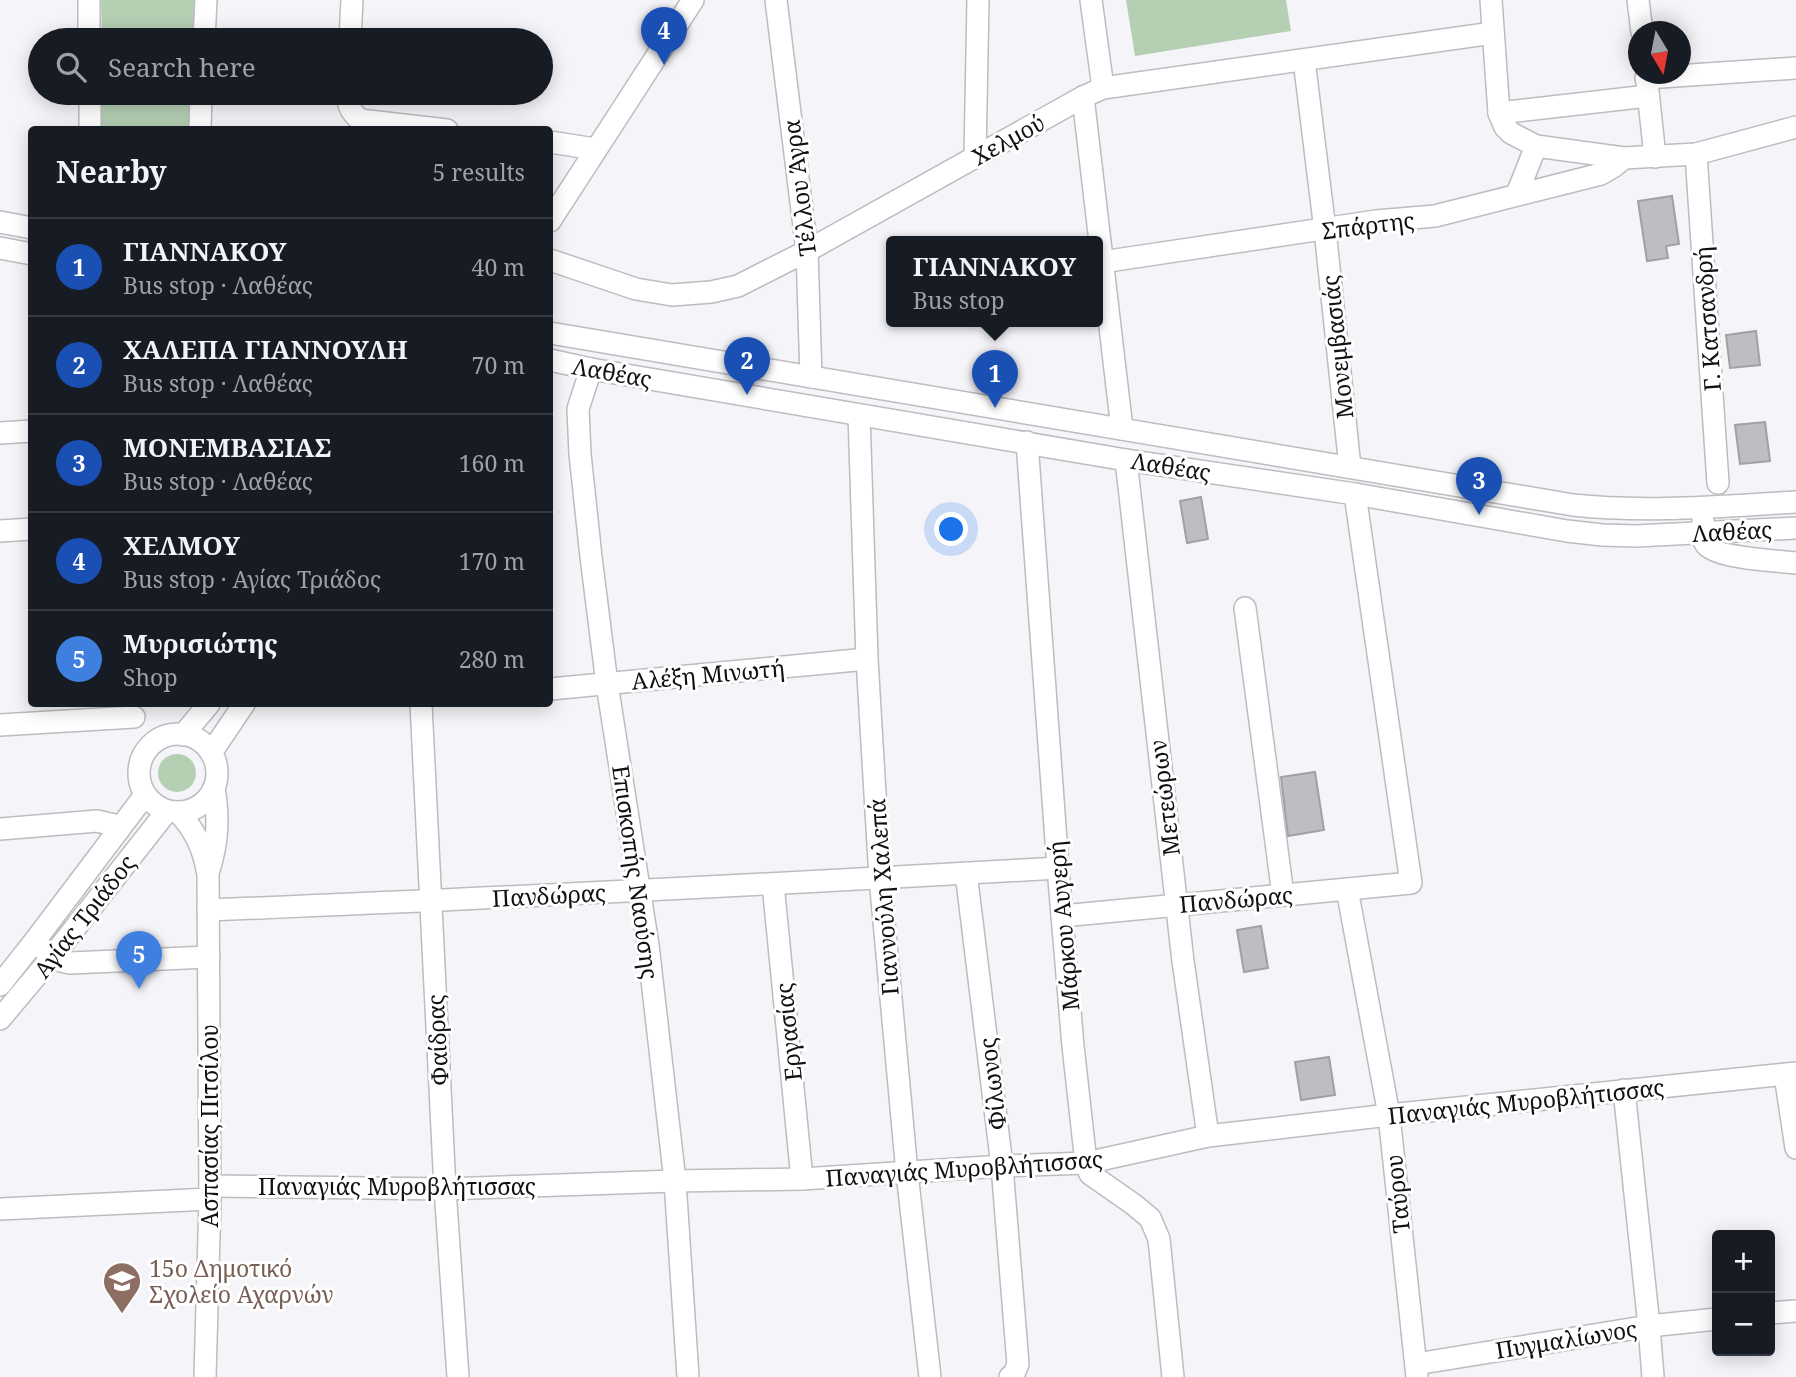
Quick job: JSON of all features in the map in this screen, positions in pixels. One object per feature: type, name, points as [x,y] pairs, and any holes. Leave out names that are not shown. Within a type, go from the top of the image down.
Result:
[{"type":"street","points":[[89,0],[89,28]]},
{"type":"street","points":[[205,28],[206,0]]},
{"type":"street","points":[[351,28],[352,0]]},
{"type":"street","points":[[553,216],[693,0]]},
{"type":"street","name":"Τέλλου Άγρα","points":[[776,0],[807,251],[811,377]]},
{"type":"street","points":[[975,157],[978,0]]},
{"type":"street","points":[[1091,0],[1103,88]]},
{"type":"street","points":[[1491,0],[1499,113],[1511,133],[1536,146],[1625,158],[1655,157],[1696,154],[1796,127]]},
{"type":"street","points":[[1638,0],[1641,21]]},
{"type":"street","name":"Χελμού","points":[[553,261],[636,289],[672,295],[711,292],[738,286],[807,251],[1103,88],[1493,33]]},
{"type":"street","name":"Μονεμβασιάς","points":[[1304,61],[1350,467]]},
{"type":"street","points":[[1691,79],[1796,68]]},
{"type":"street","points":[[1499,113],[1642,84]]},
{"type":"street","points":[[1647,84],[1655,157]]},
{"type":"street","points":[[1083,97],[1099,236]]},
{"type":"street","points":[[90,105],[90,126]]},
{"type":"street","points":[[200,126],[201,105]]},
{"type":"street","points":[[349,105],[360,120],[412,126]]},
{"type":"street","points":[[553,142],[595,149]]},
{"type":"street","points":[[1517,194],[1536,146]]},
{"type":"street","name":"Γ. Κατσανδρή","points":[[1696,154],[1718,483]]},
{"type":"street","name":"Σπάρτης","points":[[1103,262],[1376,221],[1435,216],[1601,174],[1625,158]]},
{"type":"street","points":[[0,222],[28,227]]},
{"type":"street","points":[[0,248],[28,253]]},
{"type":"street","points":[[1103,270],[1122,429]]},
{"type":"street","name":"Λαθέας","points":[[553,334],[1584,506],[1703,508],[1796,502]]},
{"type":"street","name":"Λαθέας","points":[[553,361],[1126,460],[1355,494],[1567,531],[1636,537],[1796,528]]},
{"type":"street","name":"Επισκοπής Ναούσης","points":[[591,369],[578,409],[580,454],[607,684],[648,945],[675,1181],[688,1377]]},
{"type":"street","name":"Γιαννούλη Χαλεπά","points":[[859,415],[867,659],[880,878],[907,1173],[930,1377]]},
{"type":"street","points":[[0,433],[28,431]]},
{"type":"street","name":"Μάρκου Αυγερή","points":[[1027,442],[1058,868],[1086,1163]]},
{"type":"street","name":"Μετεώρων","points":[[1126,460],[1183,961],[1208,1136]]},
{"type":"street","name":"Πανδώρας","points":[[1062,916],[1410,883],[1355,494]]},
{"type":"street","points":[[1703,508],[1705,543],[1712,550],[1724,554],[1796,563]]},
{"type":"street","points":[[0,531],[28,528]]},
{"type":"street","points":[[1245,608],[1283,895]]},
{"type":"street","name":"Αλέξη Μινωτή","points":[[553,689],[867,659]]},
{"type":"street","points":[[183,735],[206,707]]},
{"type":"street","points":[[211,753],[242,707]]},
{"type":"street","name":"Φαίδρας","points":[[421,707],[445,1189],[458,1377]]},
{"type":"street","points":[[0,725],[133,710],[142,739],[149,747]]},
{"type":"street","points":[[173,811],[158,807],[145,795],[140,783],[142,757],[149,747],[165,736],[183,735],[204,744],[217,769],[214,788]]},
{"type":"street","name":"Αγίας Τριάδος","points":[[0,1020],[173,811],[190,811],[200,805],[214,788]]},
{"type":"street","name":"Ασπασίας Πιτσίλου","points":[[208,875],[217,837],[218,817],[214,788]]},
{"type":"street","name":"Αγίας Τριάδος","points":[[0,985],[8,967],[34,943],[145,795]]},
{"type":"street","name":"Ασπασίας Πιτσίλου","points":[[173,811],[190,824],[205,857],[208,875],[210,1193],[205,1377]]},
{"type":"street","points":[[0,829],[97,821],[120,828]]},
{"type":"street","name":"Πανδώρας","points":[[208,910],[1058,868]]},
{"type":"street","name":"Φίλωνος","points":[[966,873],[1002,1166],[1018,1364],[1010,1377]]},
{"type":"street","name":"Εργασίας","points":[[774,884],[802,1179]]},
{"type":"street","name":"Ταύρου","points":[[1347,889],[1389,1115],[1417,1370]]},
{"type":"street","points":[[34,943],[61,961],[70,963],[209,957]]},
{"type":"street","points":[[1790,1074],[1796,1148]]},
{"type":"street","name":"Παναγιάς Μυροβλήτισσας","points":[[0,1209],[210,1193],[802,1179],[1086,1163],[1208,1136],[1790,1074]]},
{"type":"street","points":[[1624,1090],[1653,1377]]},
{"type":"street","points":[[1086,1163],[1090,1174],[1150,1218],[1159,1239],[1173,1377]]},
{"type":"street","points":[[1775,1313],[1796,1311]]},
{"type":"street","name":"Πυγμαλίωνος","points":[[1417,1370],[1649,1326],[1712,1320]]},
{"type":"green space","points":[[101,0],[196,0],[195,28],[102,28]]},
{"type":"green space","points":[[1126,0],[1286,0],[1291,31],[1135,56]]},
{"type":"green space","points":[[102,105],[191,105],[190,126],[102,126]]},
{"type":"green space","points":[[177,754],[191,759],[196,773],[191,787],[177,792],[163,787],[158,773],[163,759]]},
{"type":"building","points":[[1672,196],[1679,244],[1666,246],[1668,258],[1647,261],[1638,201]]},
{"type":"building","points":[[1756,331],[1760,365],[1730,368],[1726,335]]},
{"type":"building","points":[[1765,422],[1770,461],[1740,464],[1735,425]]},
{"type":"building","points":[[1201,497],[1208,539],[1187,543],[1180,501]]},
{"type":"building","points":[[1315,772],[1324,830],[1288,836],[1281,777]]},
{"type":"building","points":[[1261,926],[1268,968],[1244,972],[1237,930]]},
{"type":"building","points":[[1329,1057],[1335,1095],[1301,1100],[1295,1062]]},
{"type":"place","name":"ΧΕΛΜΟΥ","points":[[664,65]]},
{"type":"place","name":"ΧΑΛΕΠΑ ΓΙΑΝΝΟΥΛΗ","points":[[747,395]]},
{"type":"place","name":"ΓΙΑΝΝΑΚΟΥ","points":[[995,408]]},
{"type":"place","name":"ΜΟΝΕΜΒΑΣΙΑΣ","points":[[1479,515]]},
{"type":"place","name":"Μυρισιώτης","points":[[139,989]]},
{"type":"place","name":"15ο Δημοτικό Σχολείο Αχαρνών","points":[[122,1315]]}]
